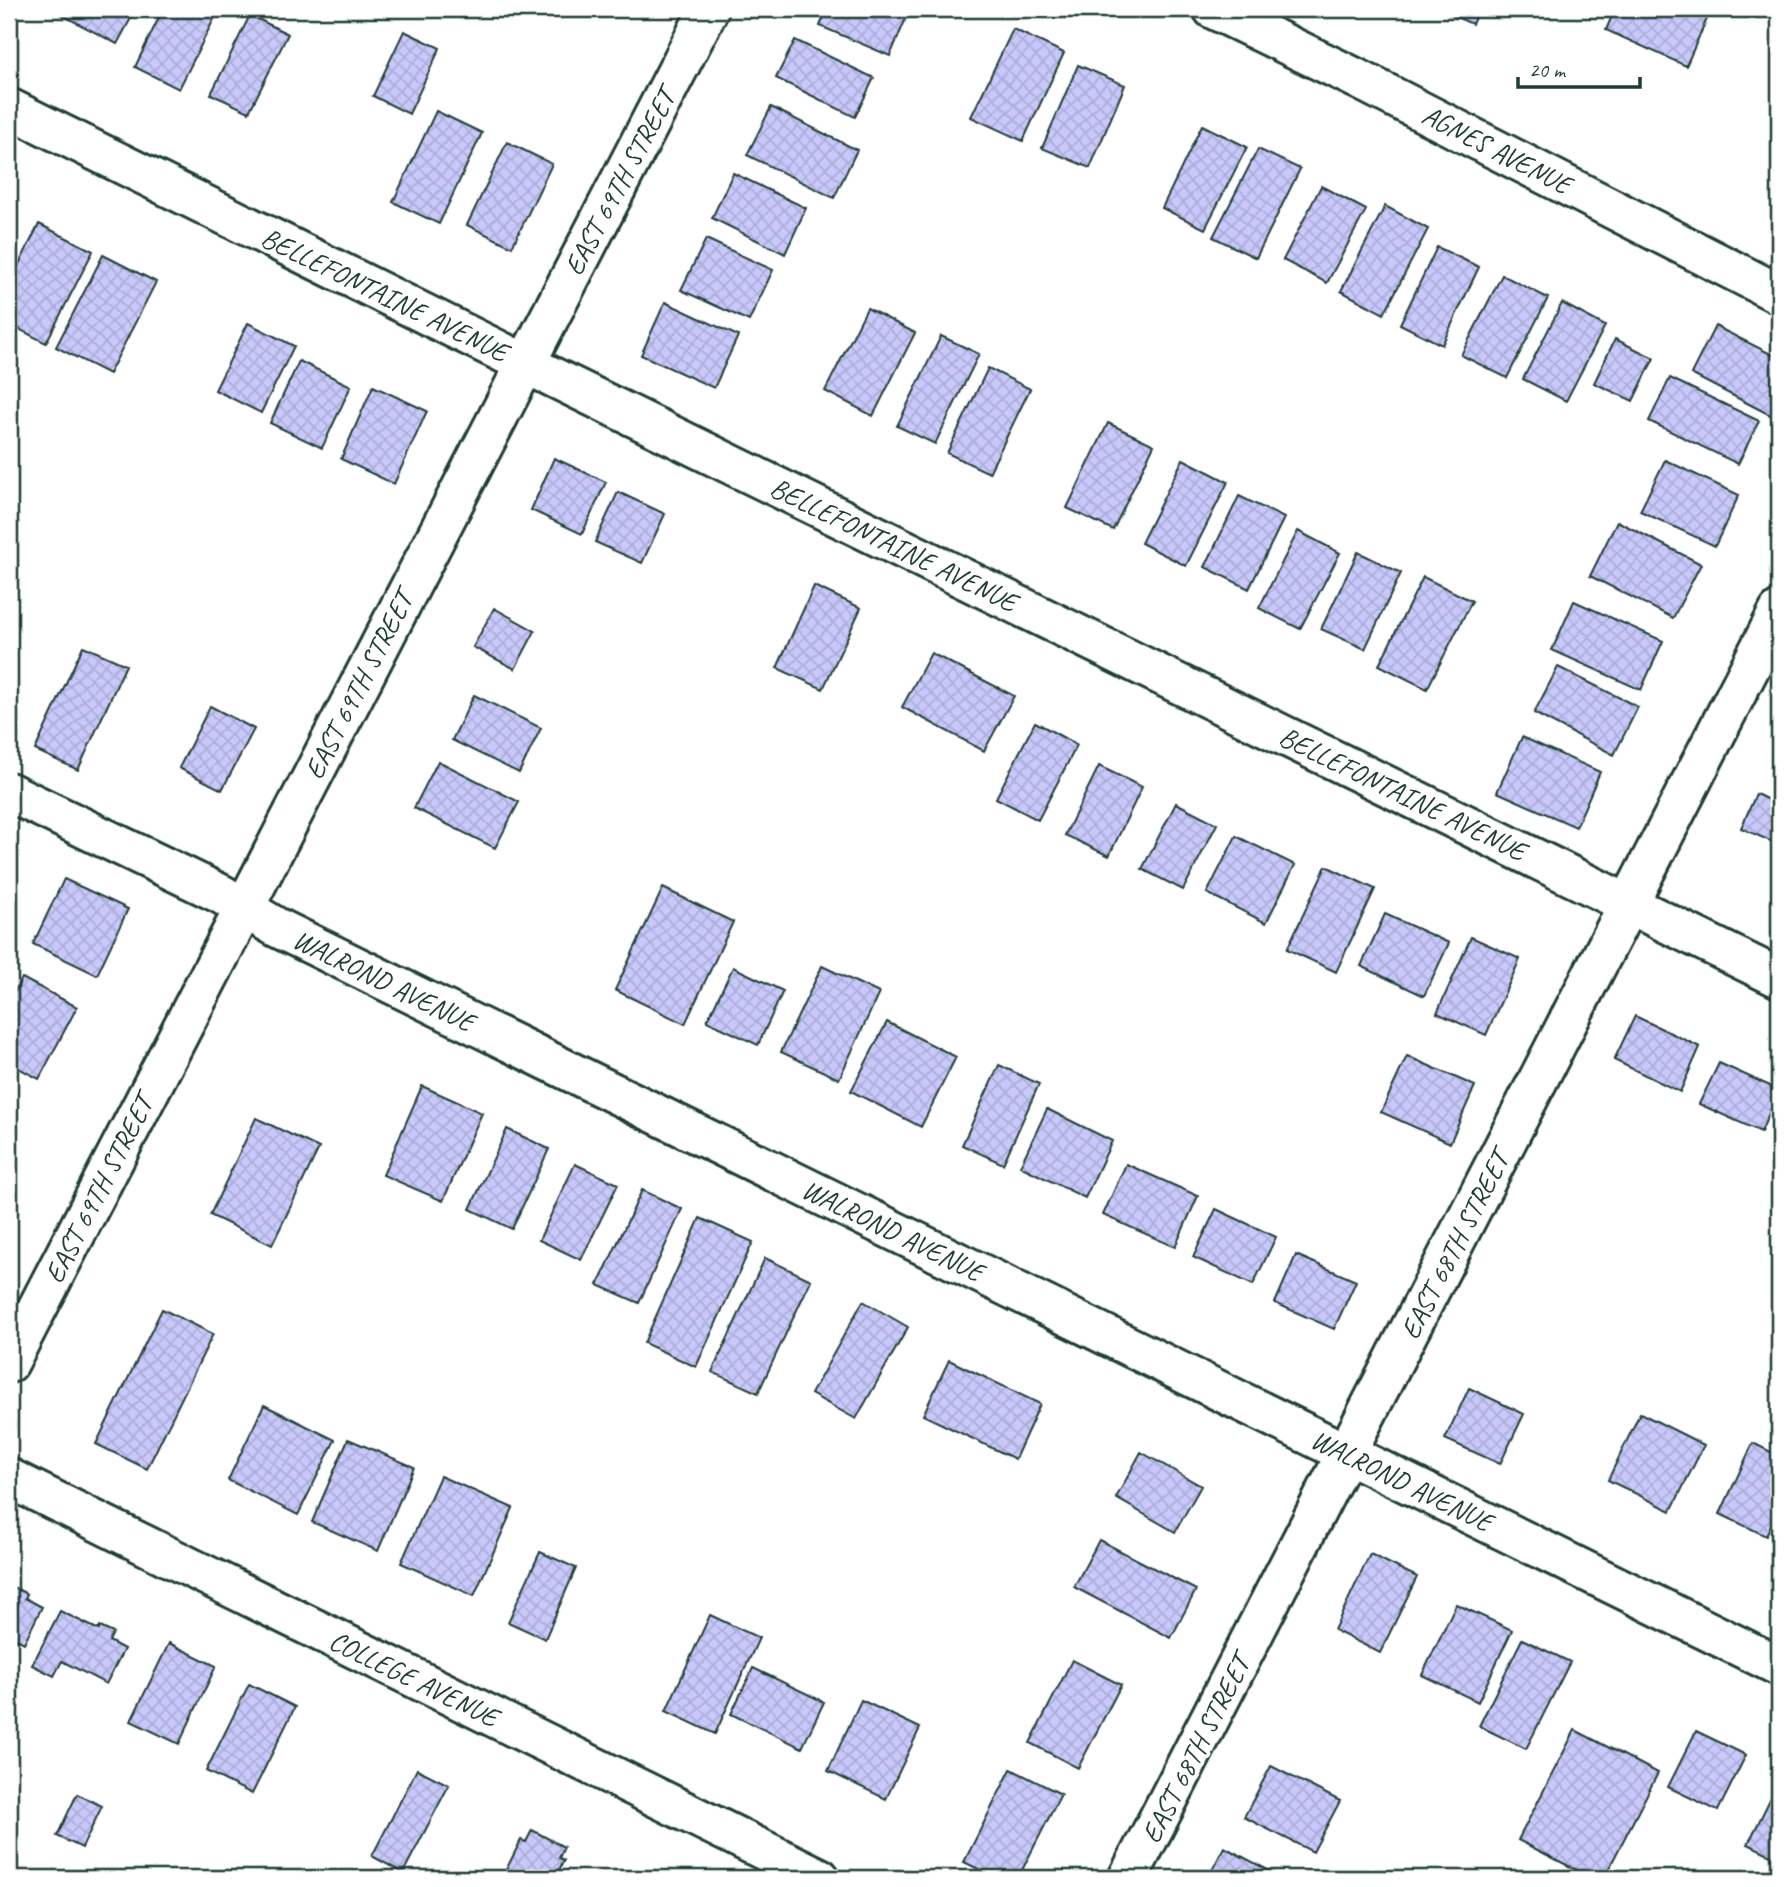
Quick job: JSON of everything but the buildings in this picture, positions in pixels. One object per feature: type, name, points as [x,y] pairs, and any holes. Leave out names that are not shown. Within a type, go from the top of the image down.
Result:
[{"type":"street","name":"EAST 69TH STREET","points":[[9,1363],[709,9]]},
{"type":"street","name":"AGNES AVENUE","points":[[1213,9],[1374,87],[1779,294]]},
{"type":"street","name":"BELLEFONTAINE AVENUE","points":[[9,108],[1779,978]]},
{"type":"street","name":"EAST 68TH STREET","points":[[1128,1878],[1779,611]]},
{"type":"street","name":"WALROND AVENUE","points":[[9,792],[221,894],[276,927],[1779,1666]]},
{"type":"street","name":"COLLEGE AVENUE","points":[[9,1478],[820,1878]]}]
